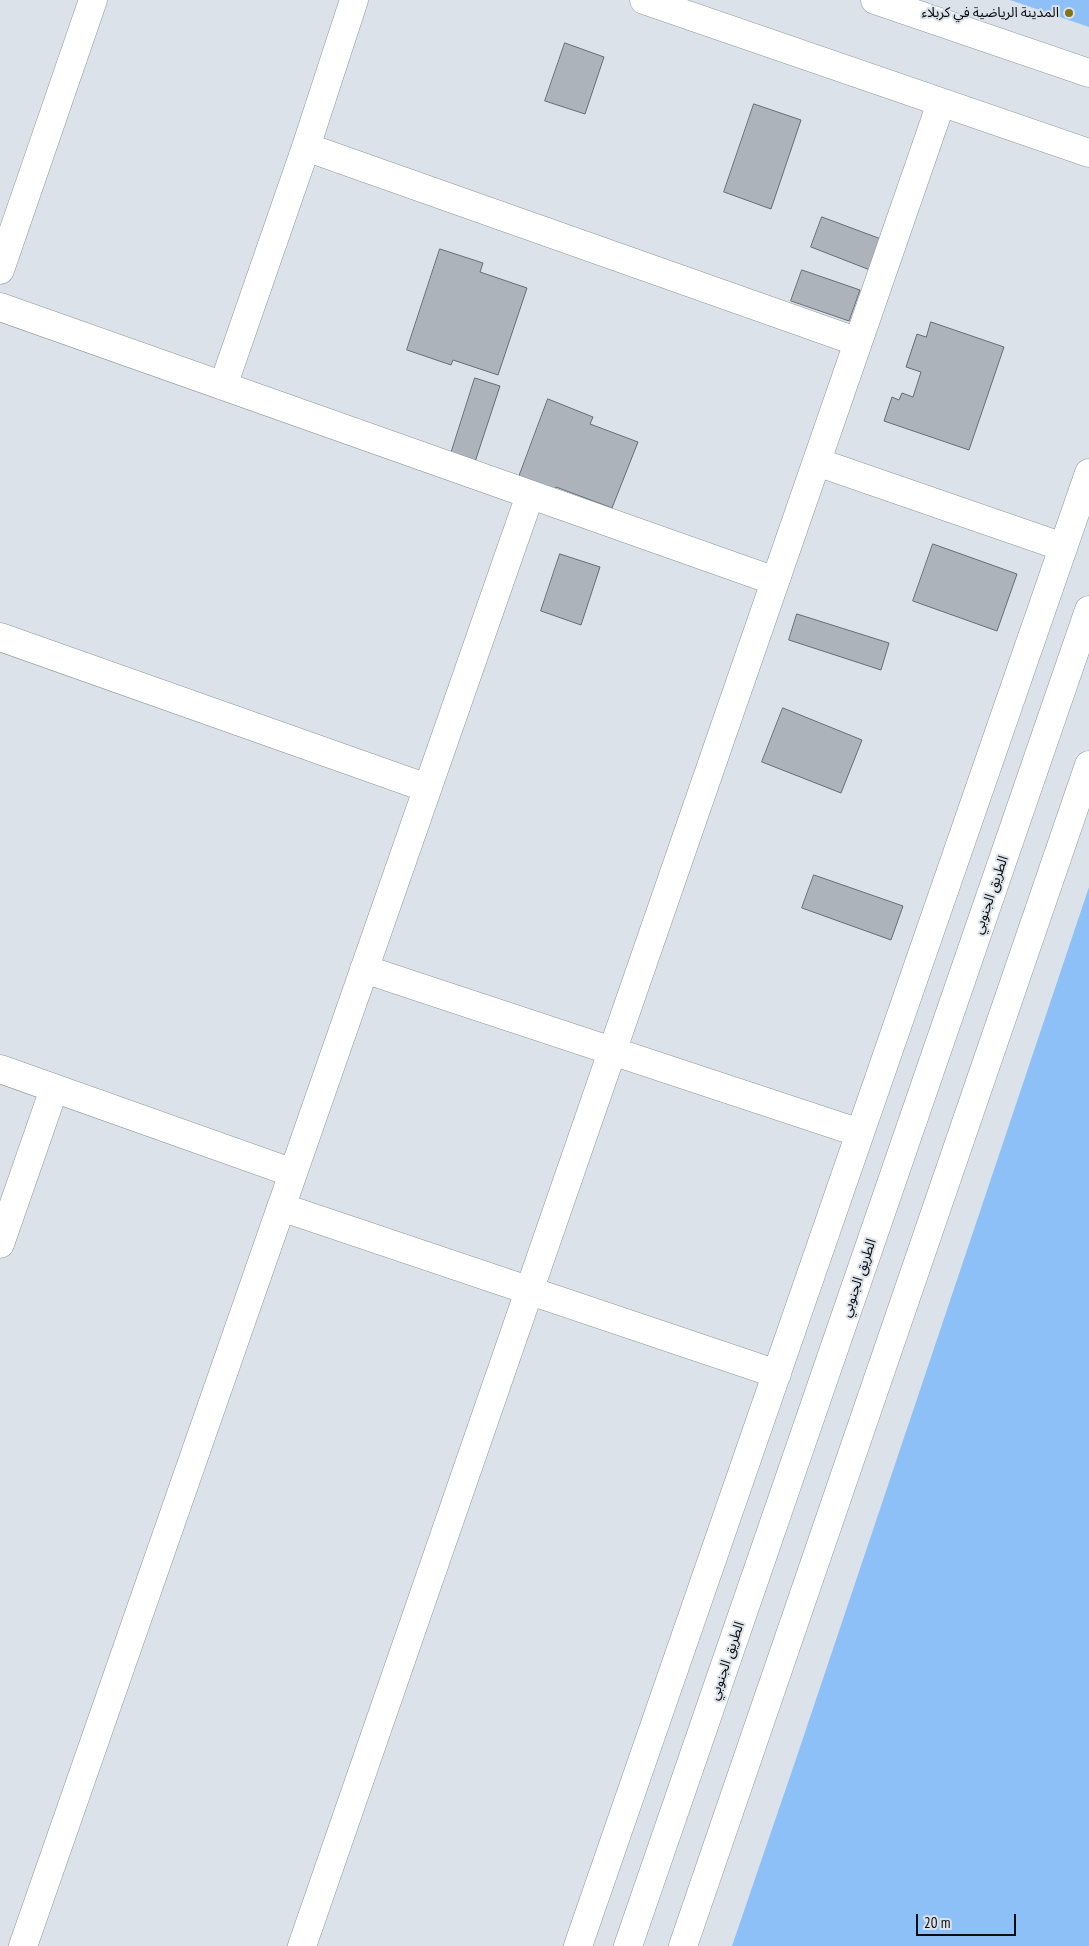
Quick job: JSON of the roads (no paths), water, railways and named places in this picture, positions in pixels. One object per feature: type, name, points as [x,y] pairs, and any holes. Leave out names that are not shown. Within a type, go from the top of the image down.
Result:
[{"type":"street","points":[[0,270],[94,0]]},
{"type":"street","points":[[223,386],[306,147],[354,0]]},
{"type":"street","points":[[644,0],[1089,153]]},
{"type":"street","points":[[875,0],[1089,73]]},
{"type":"street","points":[[302,1946],[941,103]]},
{"type":"street","points":[[306,147],[858,342]]},
{"type":"street","points":[[0,307],[775,582]]},
{"type":"street","points":[[817,462],[1063,547]]},
{"type":"street","points":[[578,1946],[1089,473]]},
{"type":"street","points":[[23,1946],[530,495]]},
{"type":"street","name":"الطريق الجنوبي","points":[[628,1946],[1089,610]]},
{"type":"street","points":[[0,637],[427,788]]},
{"type":"street","points":[[683,1946],[1089,765]]},
{"type":"street","points":[[364,969],[860,1132]]},
{"type":"street","points":[[0,1069],[293,1173]]},
{"type":"street","points":[[0,1244],[54,1089]]},
{"type":"street","points":[[281,1207],[777,1374]]},
{"type":"place","name":"المدينة الرياضية في كربلاء","points":[[1069,13]]}]
